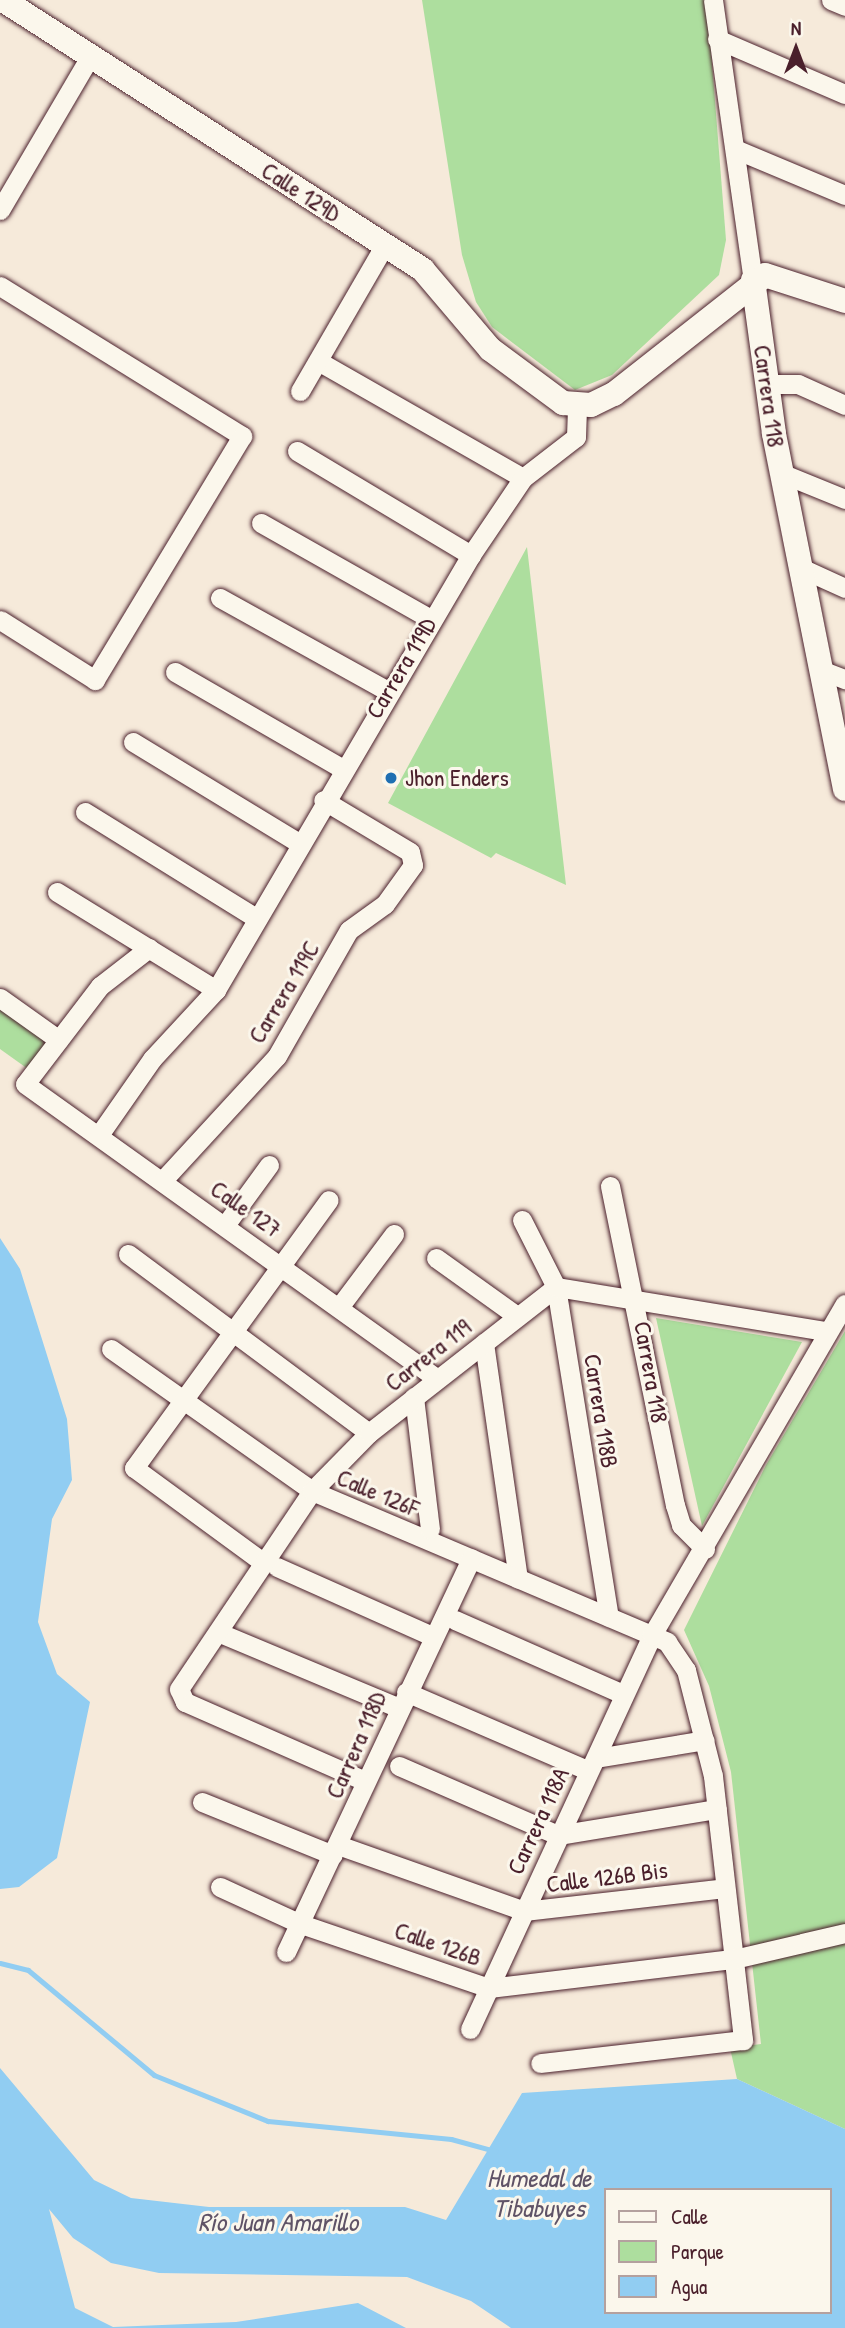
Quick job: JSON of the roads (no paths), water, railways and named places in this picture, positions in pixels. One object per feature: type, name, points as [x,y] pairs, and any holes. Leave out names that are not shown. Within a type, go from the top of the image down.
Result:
[{"type":"street","name":"Calle 129D","points":[[3,0],[430,277],[490,349],[549,397],[577,405]]},
{"type":"street","name":"Carrera 118","points":[[713,0],[735,149],[759,277],[767,384],[781,473],[843,774]]},
{"type":"street","points":[[831,0],[845,6]]},
{"type":"street","points":[[717,39],[845,94]]},
{"type":"street","points":[[0,209],[91,55]]},
{"type":"street","points":[[735,149],[845,195]]},
{"type":"street","points":[[300,391],[384,246]]},
{"type":"street","points":[[577,405],[614,394],[759,277],[845,300]]},
{"type":"street","points":[[0,286],[242,436],[95,680],[0,620]]},
{"type":"street","points":[[317,361],[523,478]]},
{"type":"street","points":[[767,384],[798,384],[845,405]]},
{"type":"street","name":"Carrera 119D","points":[[99,1135],[152,1059],[216,990],[341,768],[471,555],[523,478],[576,437],[577,405]]},
{"type":"street","points":[[297,451],[471,555]]},
{"type":"street","points":[[781,473],[845,499]]},
{"type":"street","points":[[261,523],[431,619]]},
{"type":"street","points":[[801,568],[845,588]]},
{"type":"street","points":[[220,598],[388,691]]},
{"type":"street","points":[[821,670],[845,679]]},
{"type":"street","points":[[174,672],[341,768]]},
{"type":"street","points":[[133,742],[299,843]]},
{"type":"street","name":"Carrera 119C","points":[[163,1180],[277,1056],[349,930],[385,904],[413,858],[323,800]]},
{"type":"street","points":[[85,811],[257,918]]},
{"type":"street","points":[[57,892],[216,990]]},
{"type":"street","points":[[0,998],[59,1040],[100,986],[149,948]]},
{"type":"street","name":"Calle 127","points":[[59,1040],[25,1084],[226,1224],[436,1378]]},
{"type":"street","points":[[226,1224],[269,1165]]},
{"type":"street","name":"Carrera 118","points":[[610,1186],[638,1299],[675,1505],[681,1525],[705,1549]]},
{"type":"street","points":[[329,1200],[134,1468],[270,1565],[432,1636]]},
{"type":"street","name":"Carrera 118B","points":[[522,1220],[556,1287],[609,1617]]},
{"type":"street","points":[[340,1306],[394,1234]]},
{"type":"street","points":[[128,1254],[369,1433]]},
{"type":"street","points":[[436,1258],[517,1316]]},
{"type":"street","points":[[556,1287],[825,1331]]},
{"type":"street","name":"Carrera 119","points":[[365,1782],[184,1702],[178,1689],[270,1565],[313,1491],[369,1433],[436,1378],[556,1287]]},
{"type":"street","name":"Carrera 118A","points":[[470,2029],[652,1635],[705,1549],[825,1331],[845,1304]]},
{"type":"street","points":[[484,1343],[518,1579]]},
{"type":"street","name":"Calle 126F","points":[[111,1349],[186,1398],[313,1491],[652,1635]]},
{"type":"street","points":[[414,1397],[430,1530]]},
{"type":"street","name":"Carrera 118D","points":[[286,1952],[432,1636],[471,1558]]},
{"type":"street","points":[[455,1620],[623,1694]]},
{"type":"street","points":[[220,1633],[403,1700],[593,1764],[705,1740]]},
{"type":"street","points":[[540,2063],[743,2040],[717,1809],[705,1740],[686,1670],[667,1642],[652,1635]]},
{"type":"street","points":[[399,1766],[558,1835],[717,1809]]},
{"type":"street","name":"Calle 126B Bis","points":[[202,1802],[335,1850],[524,1912],[725,1888]]},
{"type":"street","name":"Calle 126B","points":[[220,1887],[301,1924],[489,1988],[734,1959]]},
{"type":"street","points":[[734,1959],[845,1933]]},
{"type":"water","points":[[0,1238],[20,1269],[67,1419],[72,1480],[52,1519],[38,1622],[57,1674],[90,1702],[57,1858],[19,1887],[0,1889]]},
{"type":"water","points":[[0,2068],[94,2180],[131,2198],[209,2207],[405,2207],[446,2220],[522,2093],[737,2079],[845,2129],[845,2328],[511,2328],[471,2301],[407,2277],[159,2273],[111,2263],[73,2238],[49,2209],[75,2308],[113,2327],[236,2322],[358,2303],[406,2328],[0,2328]]},
{"type":"waterway","name":"Humedal de Tibabuyes","points":[[0,1963],[28,1970],[154,2075],[268,2121],[451,2139],[495,2151]]},
{"type":"place","name":"Jhon Enders","points":[[391,778]]},
{"type":"water label","name":"Río Juan Amarillo","points":[[278,2222]]}]
